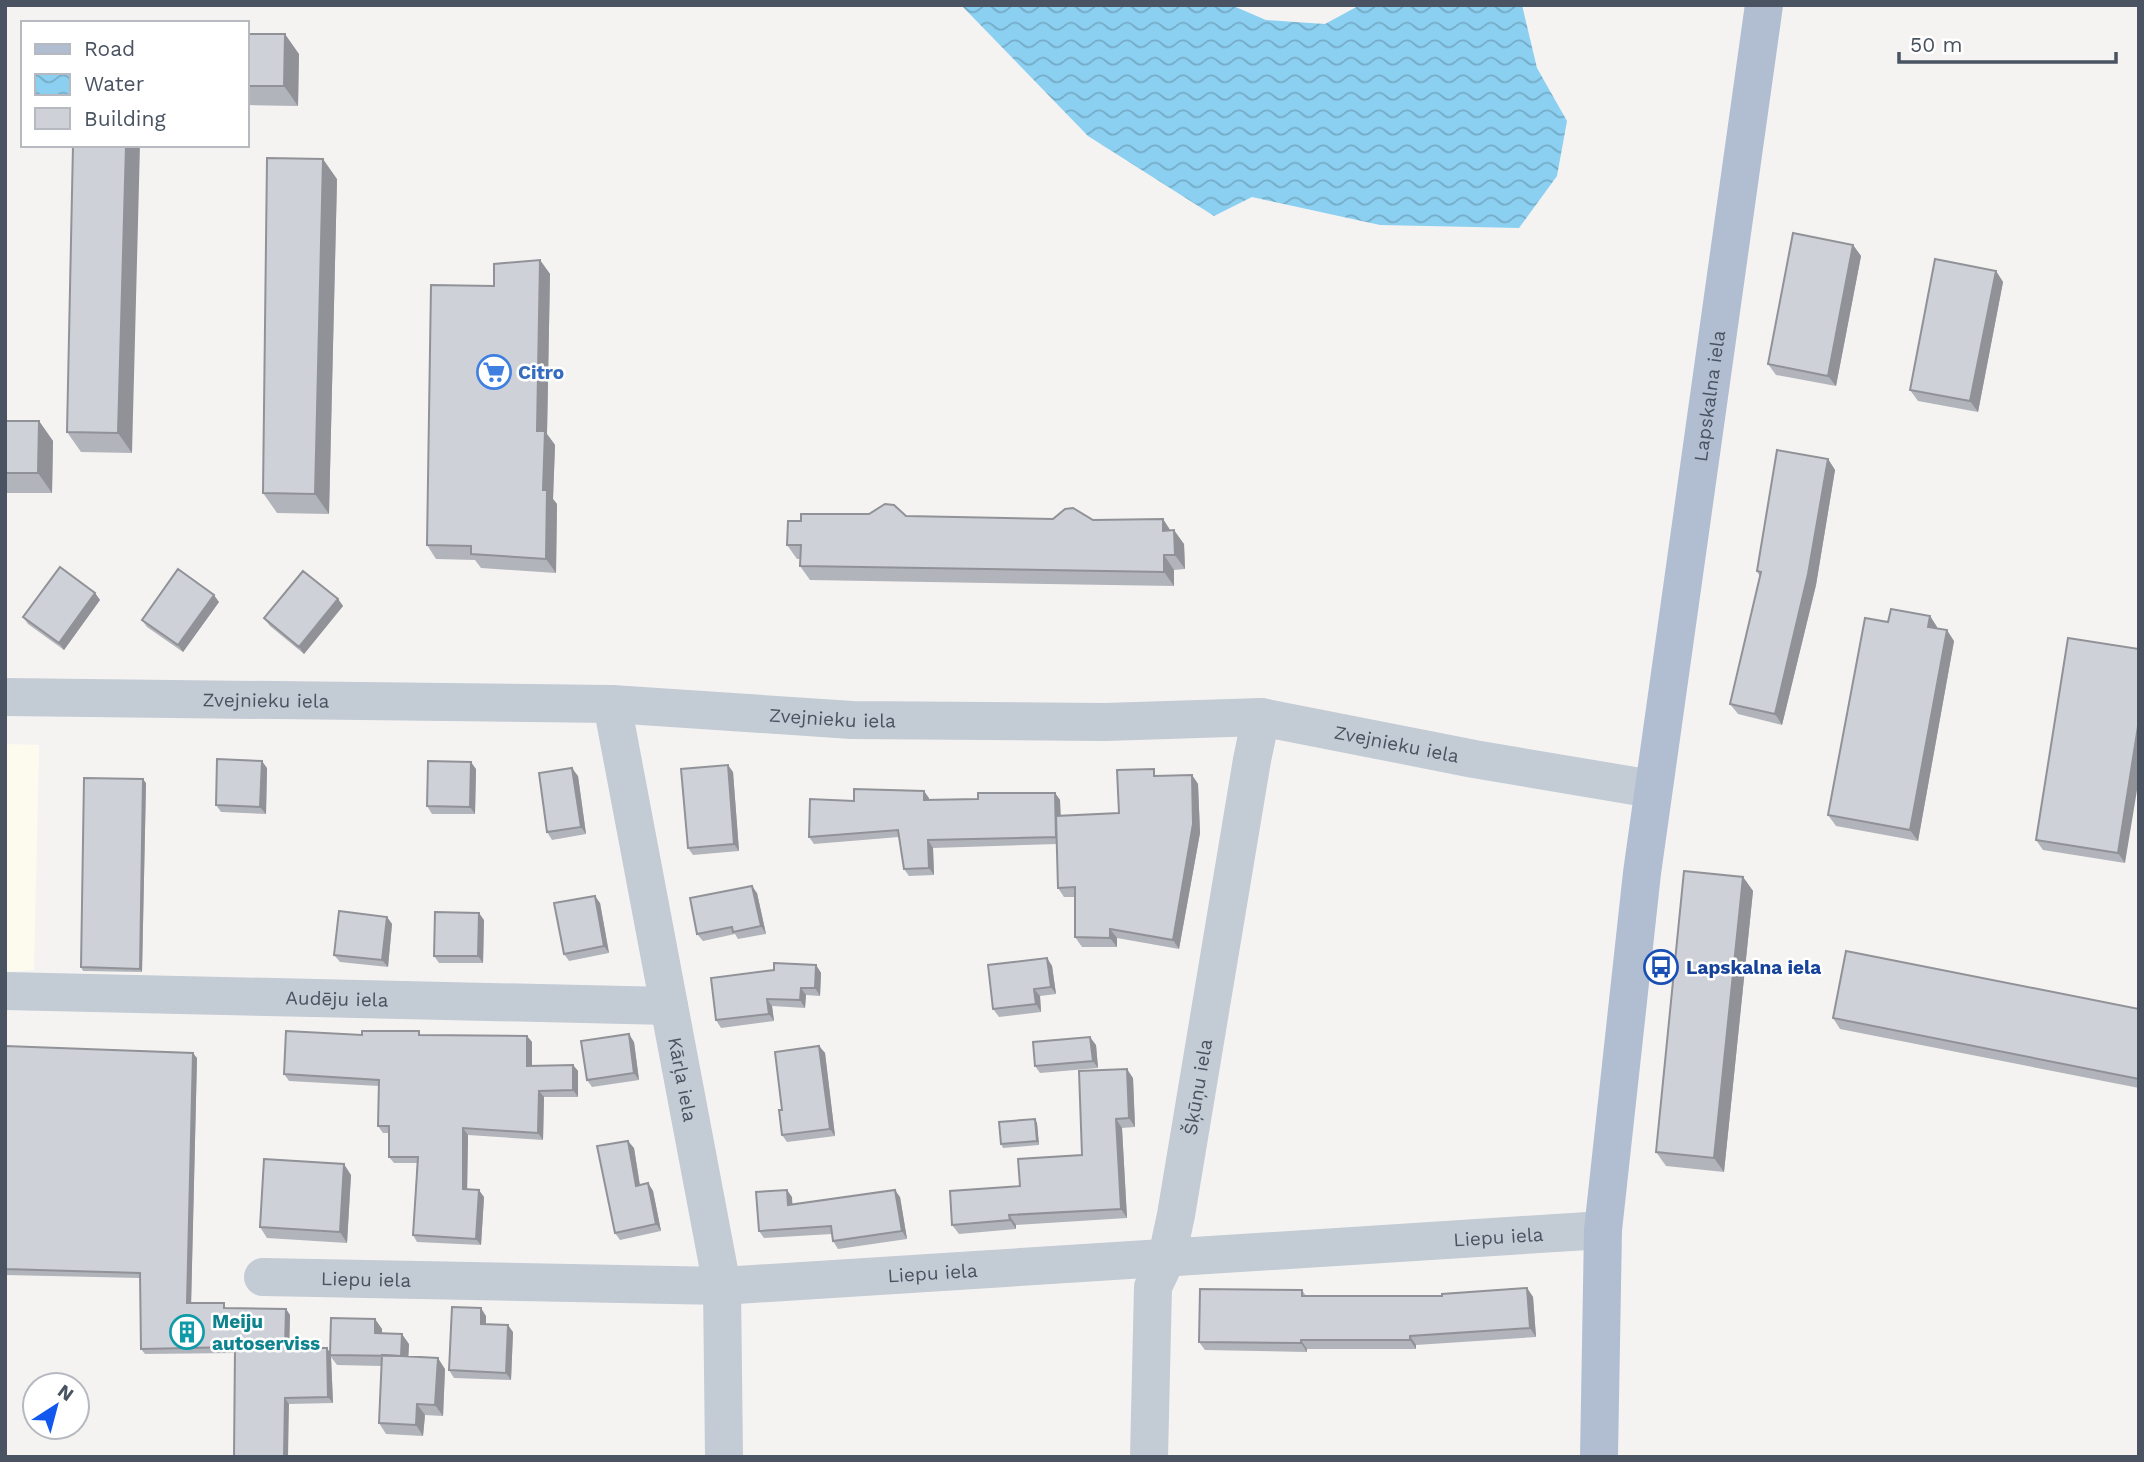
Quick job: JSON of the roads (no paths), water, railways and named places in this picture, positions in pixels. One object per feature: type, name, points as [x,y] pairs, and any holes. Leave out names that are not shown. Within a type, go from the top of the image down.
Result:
[{"type":"main road","name":"Lapskalna iela","points":[[1599,1457],[1603,1230],[1652,789],[1764,5]]},
{"type":"street","name":"Zvejnieku iela","points":[[5,697],[612,704],[852,720],[1105,722],[1261,717],[1474,759],[1652,789]]},
{"type":"street","name":"Kārļa iela","points":[[612,704],[722,1286],[724,1457]]},
{"type":"street","name":"Šķūņu iela","points":[[1149,1457],[1153,1287],[1167,1257],[1261,717]]},
{"type":"street","name":"Audēju iela","points":[[5,991],[669,1006]]},
{"type":"street","name":"Liepu iela","points":[[263,1277],[722,1286],[1603,1230]]},
{"type":"water","points":[[961,5],[1231,5],[1266,20],[1325,24],[1360,5],[1522,5],[1537,68],[1567,121],[1557,176],[1519,228],[1380,225],[1252,197],[1214,216],[1088,136]]},
{"type":"place","name":"Citro","points":[[494,372]]},
{"type":"place","name":"Lapskalna iela","points":[[1661,967]]},
{"type":"place","name":"Meiju autoserviss","points":[[187,1332]]}]
